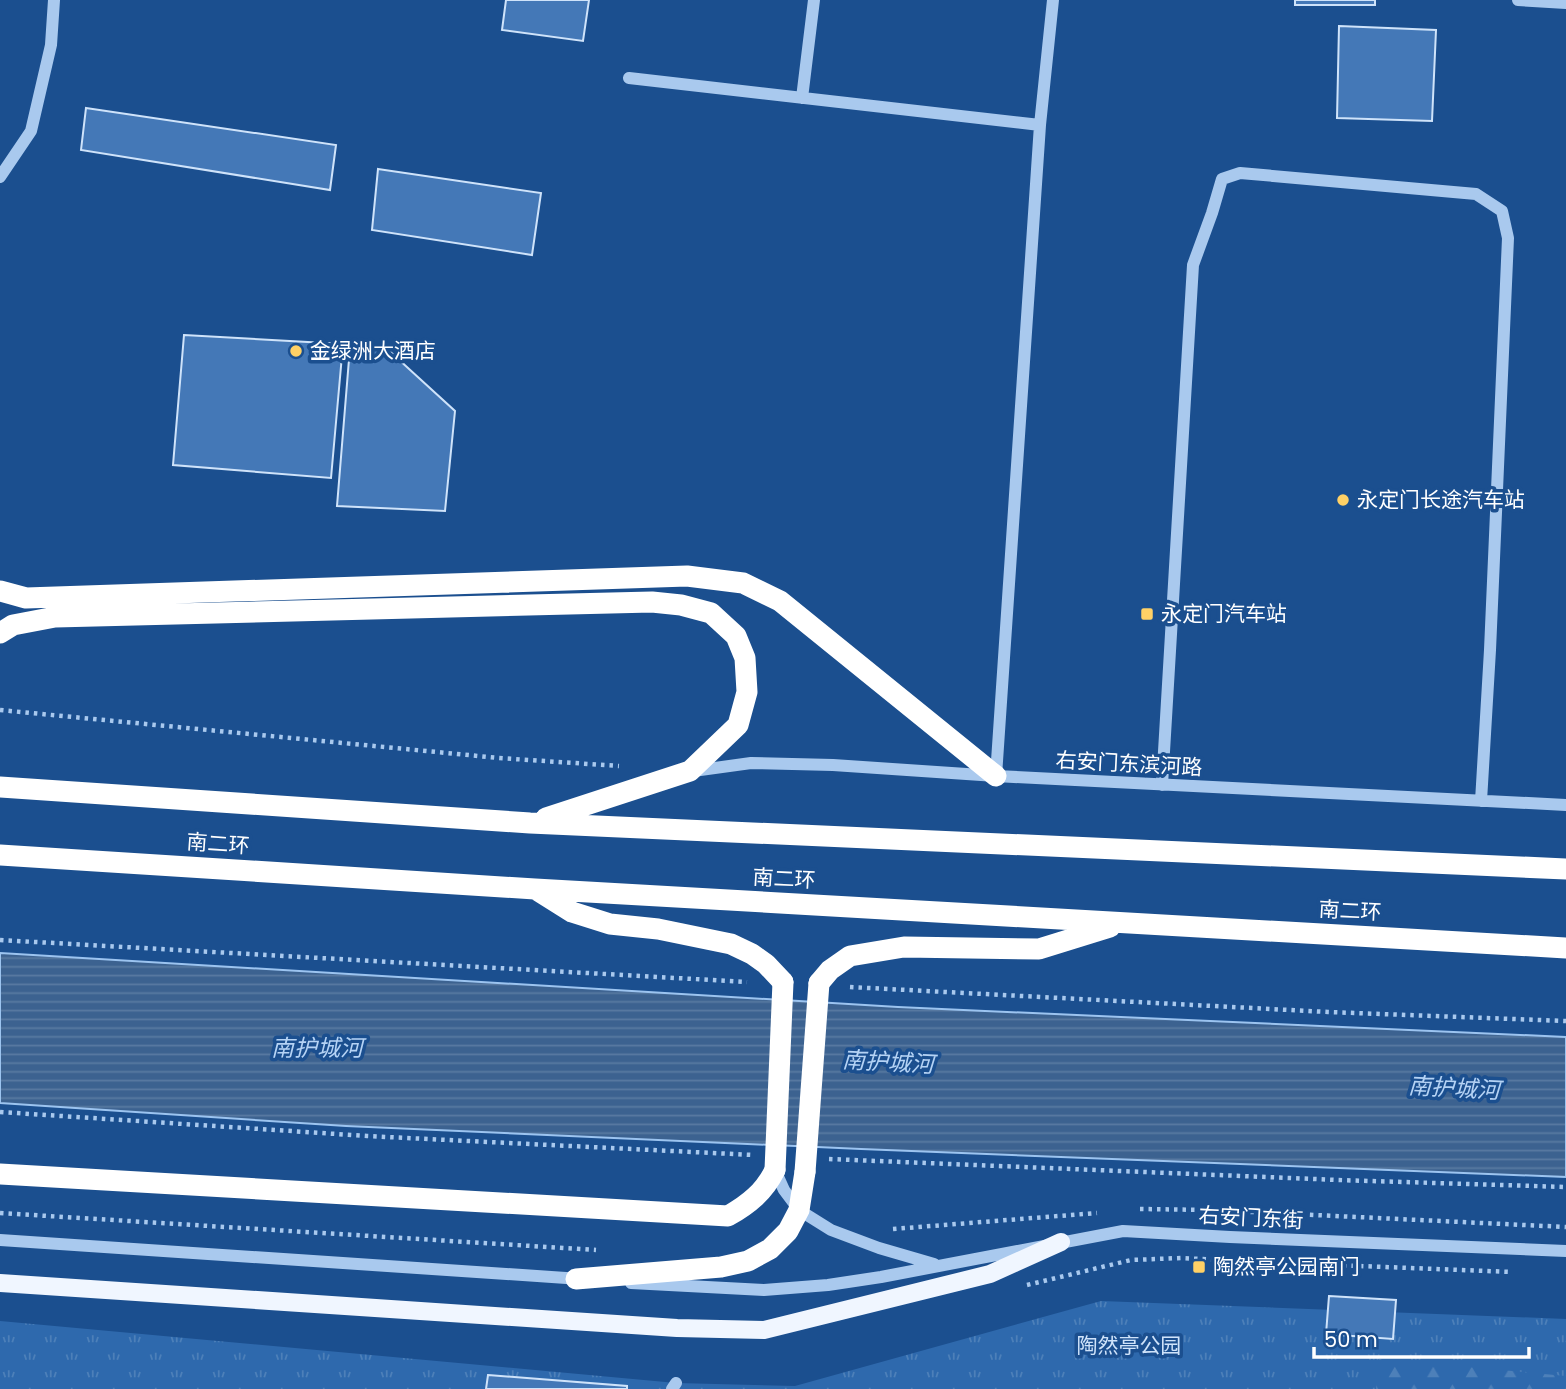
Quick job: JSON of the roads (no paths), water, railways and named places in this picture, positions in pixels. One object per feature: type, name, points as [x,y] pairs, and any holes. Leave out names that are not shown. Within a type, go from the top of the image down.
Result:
[{"type":"highway","points":[[0,591],[26,598],[687,576],[743,583],[780,601],[996,776]]},
{"type":"highway","points":[[0,633],[13,625],[55,617],[652,602],[681,605],[710,613],[736,636],[745,658],[747,692],[738,725],[690,771],[530,823]]},
{"type":"highway","name":"南二环","points":[[0,787],[530,823],[1566,869]]},
{"type":"highway","name":"南二环","points":[[0,855],[535,889],[1566,948]]},
{"type":"highway","points":[[0,1174],[728,1216],[749,1204],[769,1182],[775,1170],[783,982],[766,964],[730,944],[658,929],[610,924],[572,912],[535,889]]},
{"type":"highway","points":[[576,1279],[721,1267],[748,1261],[770,1249],[788,1231],[799,1210],[805,1172],[819,983],[830,970],[850,956],[904,947],[1039,949],[1124,923]]},
{"type":"main road","points":[[0,1283],[677,1328],[764,1330],[990,1274],[1061,1242]]},
{"type":"street","points":[[0,177],[31,131],[51,45],[54,0]]},
{"type":"street","points":[[802,98],[814,0]]},
{"type":"street","points":[[996,776],[1040,125],[1053,0]]},
{"type":"street","points":[[1518,0],[1566,3]]},
{"type":"street","points":[[629,78],[1040,125]]},
{"type":"street","points":[[1162,785],[1193,264],[1222,179],[1240,173],[1476,194],[1502,211],[1508,238],[1481,801]]},
{"type":"street","name":"右安门东滨河路","points":[[690,771],[751,763],[832,765],[1162,785],[1566,804]]},
{"type":"street","points":[[775,1170],[784,1190],[799,1210],[831,1230],[879,1248],[938,1265]]},
{"type":"street","name":"右安门东街","points":[[0,1240],[764,1290],[881,1277],[1124,1231],[1566,1251]]},
{"type":"water","name":"南护城河","points":[[0,953],[898,1007],[1566,1037],[1566,1177],[346,1126],[0,1103]]},
{"type":"place","name":"金绿洲大酒店","points":[[296,351]]},
{"type":"place","name":"永定门长途汽车站","points":[[1343,500]]},
{"type":"place","name":"永定门汽车站","points":[[1147,614]]},
{"type":"place","name":"陶然亭公园南门","points":[[1199,1267]]},
{"type":"park label","name":"陶然亭公园","points":[[1129,1346]]}]
